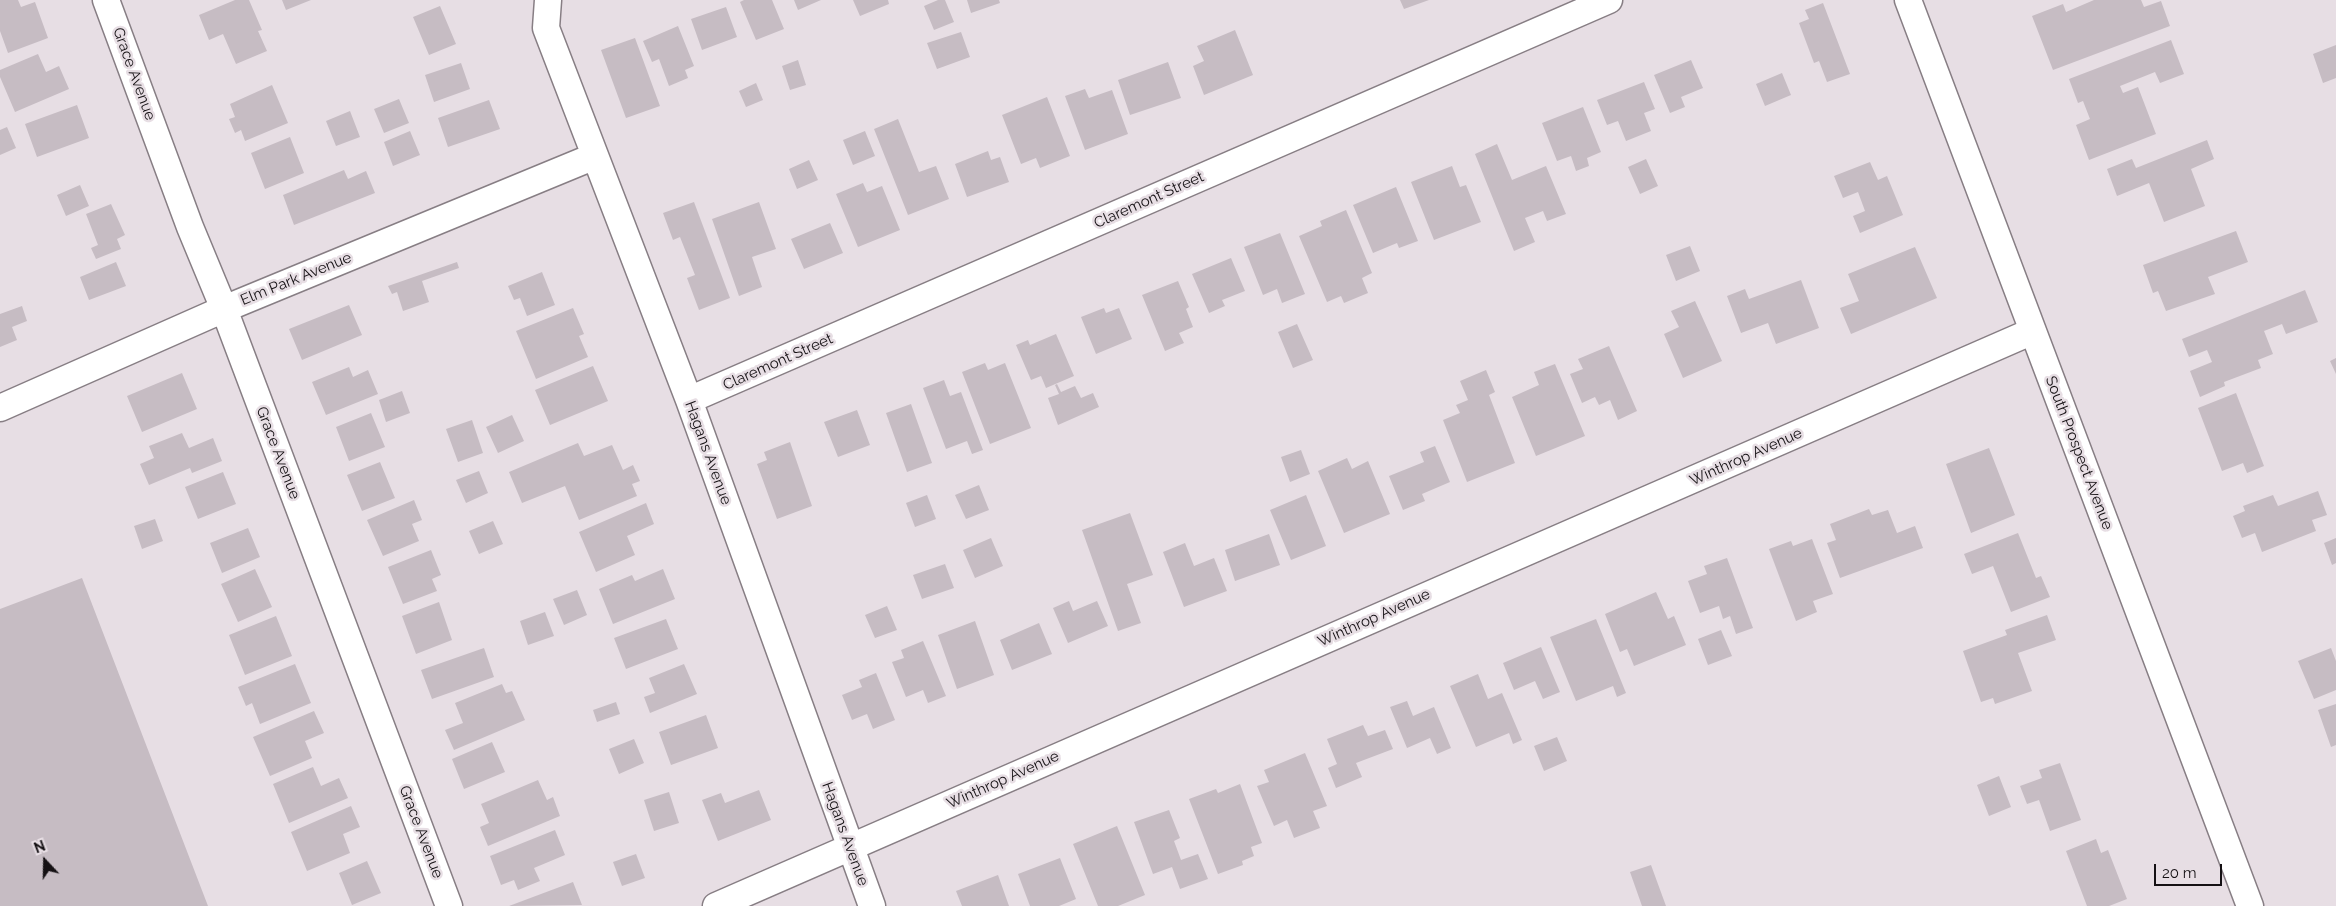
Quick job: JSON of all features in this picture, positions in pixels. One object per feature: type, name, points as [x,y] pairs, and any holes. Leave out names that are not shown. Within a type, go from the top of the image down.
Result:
[{"type":"street","name":"Grace Avenue","points":[[106,0],[190,227],[224,309],[449,906]]},
{"type":"street","name":"Hagans Avenue","points":[[548,0],[546,28],[689,400],[872,906]]},
{"type":"street","name":"Claremont Street","points":[[689,400],[1609,0]]},
{"type":"street","name":"South Prospect Avenue","points":[[1908,0],[2250,906]]},
{"type":"street","name":"Elm Park Avenue","points":[[0,408],[224,309],[595,156]]},
{"type":"street","name":"Winthrop Avenue","points":[[716,906],[2033,332]]},
{"type":"building","points":[[0,0],[18,0],[21,7],[35,2],[48,38],[8,53],[0,31]]},
{"type":"building","points":[[235,0],[249,0],[262,30],[258,31],[267,51],[236,64],[223,34],[209,40],[199,15]]},
{"type":"building","points":[[282,0],[311,0],[286,10]]},
{"type":"building","points":[[744,0],[772,0],[784,29],[756,40],[740,2]]},
{"type":"building","points":[[794,0],[821,0],[798,10]]},
{"type":"building","points":[[853,0],[888,0],[889,4],[860,16]]},
{"type":"building","points":[[938,0],[945,0],[954,22],[934,30],[924,6]]},
{"type":"building","points":[[967,0],[999,0],[1000,3],[971,13]]},
{"type":"building","points":[[1400,0],[1429,0],[1404,9]]},
{"type":"building","points":[[2094,0],[2141,0],[2144,7],[2161,1],[2170,26],[2053,70],[2032,16],[2063,4],[2066,12]]},
{"type":"building","points":[[1823,3],[1850,74],[1827,82],[1819,61],[1814,63],[1799,23],[1809,19],[1805,10]]},
{"type":"building","points":[[440,6],[456,44],[429,55],[413,17]]},
{"type":"building","points":[[726,7],[737,37],[702,50],[691,19]]},
{"type":"building","points":[[678,26],[694,66],[685,70],[688,78],[669,86],[659,59],[652,62],[643,41]]},
{"type":"building","points":[[1235,30],[1253,75],[1204,95],[1193,66],[1204,61],[1197,46]]},
{"type":"building","points":[[961,32],[970,57],[937,69],[927,43]]},
{"type":"building","points":[[635,38],[660,106],[626,118],[601,50]]},
{"type":"building","points":[[2171,40],[2184,74],[2160,83],[2155,72],[2120,86],[2123,93],[2138,87],[2156,134],[2089,160],[2076,125],[2090,119],[2083,101],[2078,103],[2069,79]]},
{"type":"building","points":[[2336,45],[2336,78],[2323,83],[2313,54]]},
{"type":"building","points":[[38,54],[46,72],[59,66],[69,89],[15,112],[0,77],[0,70]]},
{"type":"building","points":[[798,60],[806,85],[790,90],[782,66]]},
{"type":"building","points":[[1691,60],[1703,88],[1681,97],[1685,107],[1670,113],[1654,75]]},
{"type":"building","points":[[1168,62],[1181,98],[1130,115],[1118,80]]},
{"type":"building","points":[[461,63],[470,89],[434,102],[425,75]]},
{"type":"building","points":[[1782,73],[1791,95],[1765,106],[1756,84]]},
{"type":"building","points":[[1644,82],[1655,109],[1644,113],[1651,131],[1626,141],[1618,121],[1607,125],[1597,100]]},
{"type":"building","points":[[756,83],[763,100],[746,107],[739,91]]},
{"type":"building","points":[[272,85],[288,123],[245,141],[241,130],[235,133],[229,119],[235,117],[230,104]]},
{"type":"building","points":[[1085,89],[1089,98],[1112,90],[1128,134],[1085,150],[1065,96]]},
{"type":"building","points":[[1047,97],[1070,156],[1040,168],[1036,158],[1021,164],[1002,115]]},
{"type":"building","points":[[399,99],[409,123],[384,133],[374,109]]},
{"type":"building","points":[[489,100],[500,129],[448,147],[438,118]]},
{"type":"building","points":[[77,105],[89,138],[37,157],[25,124]]},
{"type":"building","points":[[1583,107],[1601,152],[1587,158],[1589,166],[1576,171],[1571,156],[1557,161],[1542,123]]},
{"type":"building","points":[[350,111],[360,137],[336,146],[326,121]]},
{"type":"building","points":[[898,119],[919,172],[936,166],[949,199],[908,215],[874,129]]},
{"type":"building","points":[[7,127],[16,148],[0,155],[0,130]]},
{"type":"building","points":[[410,131],[420,155],[393,166],[384,142]]},
{"type":"building","points":[[865,131],[875,156],[853,165],[843,140]]},
{"type":"building","points":[[290,137],[304,173],[265,189],[251,153]]},
{"type":"building","points":[[2207,140],[2214,159],[2191,169],[2205,206],[2164,222],[2149,183],[2117,196],[2107,169],[2132,159],[2136,168]]},
{"type":"building","points":[[1497,144],[1512,180],[1546,166],[1566,214],[1547,221],[1543,211],[1525,218],[1535,242],[1514,251],[1475,154]]},
{"type":"building","points":[[988,151],[991,160],[1000,157],[1009,182],[967,197],[955,164]]},
{"type":"building","points":[[1646,159],[1658,186],[1640,194],[1628,167]]},
{"type":"building","points":[[809,160],[818,180],[797,189],[789,169]]},
{"type":"building","points":[[1870,162],[1878,180],[1887,176],[1903,215],[1860,233],[1853,216],[1865,211],[1858,192],[1843,198],[1834,176]]},
{"type":"building","points":[[1452,166],[1460,187],[1466,185],[1481,222],[1434,240],[1411,182]]},
{"type":"building","points":[[344,170],[348,179],[366,171],[375,193],[294,225],[283,195]]},
{"type":"building","points":[[863,183],[867,192],[882,186],[900,230],[858,247],[836,194]]},
{"type":"building","points":[[80,185],[89,206],[66,216],[57,195]]},
{"type":"building","points":[[1396,187],[1418,241],[1399,248],[1397,243],[1373,253],[1353,205]]},
{"type":"building","points":[[694,202],[730,298],[699,310],[687,278],[695,275],[680,237],[673,240],[663,213]]},
{"type":"building","points":[[759,202],[776,249],[752,257],[762,287],[739,296],[712,219]]},
{"type":"building","points":[[111,204],[125,235],[117,239],[121,249],[96,259],[91,248],[98,245],[86,214]]},
{"type":"building","points":[[1346,210],[1372,273],[1362,278],[1368,293],[1344,303],[1341,296],[1327,302],[1299,236],[1322,226],[1320,221]]},
{"type":"building","points":[[830,223],[843,253],[804,269],[791,239]]},
{"type":"building","points":[[2236,231],[2248,262],[2208,277],[2215,294],[2166,311],[2158,291],[2153,293],[2143,265]]},
{"type":"building","points":[[1280,233],[1305,294],[1282,303],[1277,289],[1263,295],[1244,247]]},
{"type":"building","points":[[1690,246],[1700,271],[1676,281],[1666,255]]},
{"type":"building","points":[[1915,247],[1937,298],[1851,334],[1840,308],[1859,301],[1848,274]]},
{"type":"building","points":[[1231,258],[1245,291],[1222,300],[1225,306],[1209,313],[1192,274]]},
{"type":"building","points":[[116,262],[126,286],[89,300],[80,277]]},
{"type":"building","points":[[457,262],[459,268],[422,281],[429,302],[403,311],[397,292],[392,294],[388,286]]},
{"type":"building","points":[[542,272],[555,305],[527,316],[520,298],[514,300],[508,286]]},
{"type":"building","points":[[1801,280],[1819,328],[1776,344],[1768,323],[1741,333],[1727,296],[1745,289],[1749,299]]},
{"type":"building","points":[[1178,281],[1189,307],[1186,309],[1193,327],[1179,333],[1184,343],[1165,351],[1142,295]]},
{"type":"building","points":[[2305,290],[2318,322],[2286,334],[2282,324],[2264,331],[2273,354],[2258,360],[2261,368],[2224,382],[2225,386],[2200,397],[2190,371],[2212,362],[2207,350],[2189,357],[2182,339]]},
{"type":"building","points":[[1695,301],[1722,361],[1683,378],[1664,334],[1679,327],[1671,311]]},
{"type":"building","points":[[349,305],[362,335],[302,360],[289,329]]},
{"type":"building","points":[[22,306],[27,321],[12,327],[17,340],[0,347],[0,314]]},
{"type":"building","points":[[573,308],[584,334],[579,336],[588,357],[536,379],[516,331]]},
{"type":"building","points":[[1104,308],[1106,313],[1119,308],[1132,339],[1096,354],[1081,317]]},
{"type":"building","points":[[1297,324],[1313,360],[1293,368],[1278,332]]},
{"type":"building","points":[[1056,334],[1074,376],[1046,388],[1041,376],[1031,380],[1016,345],[1028,340],[1030,345]]},
{"type":"building","points":[[1609,346],[1637,411],[1618,420],[1610,400],[1599,405],[1595,397],[1582,403],[1570,374],[1583,369],[1578,359]]},
{"type":"building","points":[[2336,358],[2336,374],[2330,361]]},
{"type":"building","points":[[985,363],[988,370],[1005,363],[1031,428],[990,444],[962,372]]},
{"type":"building","points":[[1555,364],[1585,436],[1536,456],[1512,397],[1539,385],[1534,372]]},
{"type":"building","points":[[593,366],[608,401],[550,425],[535,390]]},
{"type":"building","points":[[349,367],[353,377],[368,370],[378,394],[326,415],[312,382]]},
{"type":"building","points":[[1486,370],[1495,392],[1489,395],[1515,463],[1467,482],[1443,420],[1460,413],[1456,405],[1468,400],[1460,381]]},
{"type":"building","points":[[182,373],[197,409],[142,432],[127,396]]},
{"type":"building","points":[[944,380],[950,396],[961,392],[983,450],[972,454],[967,441],[946,449],[923,388]]},
{"type":"building","points":[[1057,384],[1061,392],[1075,386],[1081,398],[1093,393],[1099,407],[1058,425],[1048,398],[1059,394],[1055,385]]},
{"type":"building","points":[[402,391],[410,413],[386,422],[379,400]]},
{"type":"building","points":[[2236,393],[2264,466],[2247,473],[2243,463],[2222,471],[2198,408]]},
{"type":"building","points":[[911,404],[932,463],[907,472],[886,413]]},
{"type":"building","points":[[857,410],[870,445],[838,457],[824,422]]},
{"type":"building","points":[[371,413],[385,447],[349,461],[336,427]]},
{"type":"building","points":[[512,415],[524,441],[498,453],[486,427]]},
{"type":"building","points":[[472,420],[483,453],[458,462],[446,429]]},
{"type":"building","points":[[182,433],[189,448],[213,438],[222,461],[192,473],[190,468],[149,485],[140,464],[154,458],[149,446]]},
{"type":"building","points":[[790,442],[812,506],[777,519],[757,464],[767,460],[764,452]]},
{"type":"building","points":[[578,443],[584,456],[612,445],[623,470],[633,465],[640,481],[632,484],[637,496],[579,520],[565,486],[522,503],[509,472]]},
{"type":"building","points":[[1435,446],[1450,482],[1422,494],[1425,501],[1403,510],[1389,476],[1424,462],[1420,452]]},
{"type":"building","points":[[1989,448],[2015,515],[1971,533],[1946,464]]},
{"type":"building","points":[[1301,450],[1310,474],[1290,482],[1281,457]]},
{"type":"building","points":[[1347,458],[1352,469],[1368,461],[1390,514],[1344,533],[1318,471]]},
{"type":"building","points":[[380,462],[395,498],[362,511],[347,475]]},
{"type":"building","points":[[479,471],[488,493],[466,503],[456,480]]},
{"type":"building","points":[[223,472],[236,504],[198,519],[185,487]]},
{"type":"building","points":[[979,485],[989,510],[966,519],[955,495]]},
{"type":"building","points":[[2318,491],[2327,515],[2312,520],[2316,531],[2262,552],[2255,533],[2242,538],[2233,516],[2245,511],[2243,506],[2273,495],[2278,506]]},
{"type":"building","points":[[927,495],[936,519],[915,527],[906,503]]},
{"type":"building","points":[[1306,495],[1326,546],[1291,560],[1270,510]]},
{"type":"building","points":[[414,500],[422,520],[412,524],[419,541],[383,556],[367,520]]},
{"type":"building","points":[[646,503],[654,524],[627,536],[635,555],[596,572],[579,532]]},
{"type":"building","points":[[1869,509],[1872,515],[1888,510],[1897,533],[1915,526],[1923,548],[1840,578],[1827,543],[1836,540],[1830,524]]},
{"type":"building","points":[[1130,513],[1153,575],[1127,584],[1141,623],[1118,631],[1082,530]]},
{"type":"building","points":[[155,519],[163,541],[142,549],[134,526]]},
{"type":"building","points":[[493,521],[503,544],[479,554],[469,531]]},
{"type":"building","points":[[248,528],[260,557],[222,573],[210,543]]},
{"type":"building","points":[[2018,533],[2036,578],[2041,576],[2050,597],[2011,612],[1993,566],[1972,574],[1964,554]]},
{"type":"building","points":[[1269,534],[1280,565],[1235,581],[1225,550]]},
{"type":"building","points":[[991,538],[1003,566],[975,578],[963,550]]},
{"type":"building","points":[[2336,538],[2336,563],[2332,565],[2324,543]]},
{"type":"building","points":[[1812,539],[1833,594],[1813,601],[1817,612],[1796,621],[1769,549],[1791,541],[1793,546]]},
{"type":"building","points":[[1185,543],[1194,566],[1214,558],[1227,591],[1184,607],[1163,552]]},
{"type":"building","points":[[431,550],[441,575],[432,579],[437,591],[403,604],[388,567]]},
{"type":"building","points":[[1727,558],[1753,628],[1736,634],[1730,616],[1723,619],[1719,606],[1700,613],[1688,581],[1707,574],[1704,566]]},
{"type":"building","points":[[945,564],[954,588],[922,599],[913,575]]},
{"type":"building","points":[[255,569],[272,607],[238,622],[221,584]]},
{"type":"building","points":[[663,569],[675,599],[613,624],[599,589],[632,575],[635,581]]},
{"type":"building","points":[[82,578],[208,906],[0,906],[0,609]]},
{"type":"building","points":[[577,590],[587,615],[564,625],[553,599]]},
{"type":"building","points":[[1656,592],[1668,619],[1674,616],[1686,645],[1634,666],[1627,649],[1620,652],[1605,614]]},
{"type":"building","points":[[1069,601],[1073,611],[1097,601],[1108,626],[1068,643],[1053,608]]},
{"type":"building","points":[[439,602],[452,640],[416,654],[402,616]]},
{"type":"building","points":[[887,606],[897,630],[875,638],[865,615]]},
{"type":"building","points":[[545,612],[554,636],[528,645],[520,621]]},
{"type":"building","points":[[2047,615],[2056,640],[2018,653],[2032,691],[1995,704],[1993,698],[1981,702],[1963,651],[2007,635],[2005,630]]},
{"type":"building","points":[[276,616],[292,656],[245,675],[229,635]]},
{"type":"building","points":[[666,619],[678,649],[626,669],[614,638]]},
{"type":"building","points":[[1596,619],[1626,693],[1617,697],[1613,686],[1576,701],[1550,637]]},
{"type":"building","points":[[975,621],[994,675],[957,689],[938,635]]},
{"type":"building","points":[[1039,623],[1052,654],[1012,670],[1000,640]]},
{"type":"building","points":[[1721,630],[1732,656],[1708,665],[1698,639]]},
{"type":"building","points":[[923,641],[946,696],[928,703],[923,690],[906,697],[892,662],[904,658],[901,650]]},
{"type":"building","points":[[1541,647],[1560,692],[1543,699],[1535,681],[1514,690],[1503,663]]},
{"type":"building","points":[[484,648],[494,677],[432,699],[421,670]]},
{"type":"building","points":[[2331,648],[2336,661],[2336,690],[2314,699],[2298,661]]},
{"type":"building","points":[[295,664],[311,703],[260,724],[252,703],[246,706],[238,687]]},
{"type":"building","points":[[684,664],[697,694],[650,713],[644,697],[655,693],[649,678]]},
{"type":"building","points":[[876,673],[895,720],[873,729],[867,714],[852,720],[842,695],[862,687],[859,680]]},
{"type":"building","points":[[1478,674],[1488,699],[1502,693],[1522,740],[1513,744],[1509,733],[1476,747],[1450,686]]},
{"type":"building","points":[[502,684],[506,693],[512,691],[525,720],[454,750],[445,730],[463,723],[455,703]]},
{"type":"building","points":[[1407,701],[1413,716],[1434,707],[1451,748],[1437,754],[1430,738],[1407,748],[1390,707]]},
{"type":"building","points":[[616,702],[620,714],[597,722],[593,710]]},
{"type":"building","points":[[2336,704],[2336,745],[2331,747],[2318,710]]},
{"type":"building","points":[[314,711],[324,733],[305,741],[312,758],[270,776],[253,737]]},
{"type":"building","points":[[706,715],[718,748],[671,765],[659,732]]},
{"type":"building","points":[[1363,725],[1368,736],[1385,730],[1393,749],[1356,763],[1362,777],[1336,788],[1328,768],[1337,764],[1327,739]]},
{"type":"building","points":[[1557,737],[1567,761],[1544,771],[1534,746]]},
{"type":"building","points":[[634,739],[644,763],[619,774],[609,749]]},
{"type":"building","points":[[492,742],[505,772],[464,789],[452,759]]},
{"type":"building","points":[[1305,753],[1327,806],[1313,811],[1320,828],[1294,838],[1287,820],[1274,826],[1257,786],[1269,782],[1264,770]]},
{"type":"building","points":[[2060,763],[2081,820],[2050,831],[2039,800],[2027,804],[2020,786],[2042,778],[2039,770]]},
{"type":"building","points":[[313,767],[321,786],[339,778],[348,798],[289,823],[273,784]]},
{"type":"building","points":[[1999,776],[2011,807],[1989,816],[1977,785]]},
{"type":"building","points":[[538,780],[547,800],[553,797],[560,816],[488,846],[480,827],[489,823],[481,804]]},
{"type":"building","points":[[1240,784],[1262,843],[1251,847],[1254,856],[1242,861],[1243,865],[1218,874],[1189,799],[1216,789],[1218,793]]},
{"type":"building","points":[[759,790],[771,820],[718,841],[702,800],[721,793],[725,803]]},
{"type":"building","points":[[669,792],[679,823],[654,831],[644,800]]},
{"type":"building","points":[[351,806],[360,827],[343,834],[350,853],[307,871],[291,832]]},
{"type":"building","points":[[1169,810],[1180,838],[1174,841],[1181,860],[1198,854],[1208,879],[1180,889],[1172,867],[1153,874],[1134,822]]},
{"type":"building","points":[[1117,826],[1145,895],[1118,906],[1098,906],[1073,844]]},
{"type":"building","points":[[555,830],[565,855],[534,868],[540,881],[518,890],[514,880],[501,885],[490,856]]},
{"type":"building","points":[[2096,839],[2101,853],[2108,850],[2127,899],[2109,906],[2087,906],[2066,851]]},
{"type":"building","points":[[636,854],[645,878],[622,886],[613,862]]},
{"type":"building","points":[[1060,858],[1076,899],[1059,906],[1030,906],[1018,874]]},
{"type":"building","points":[[367,861],[381,893],[352,905],[339,873]]},
{"type":"building","points":[[1651,865],[1666,906],[1642,906],[1630,872]]},
{"type":"building","points":[[998,875],[1009,906],[962,906],[956,891]]},
{"type":"building","points":[[573,882],[582,905],[509,906]]}]
